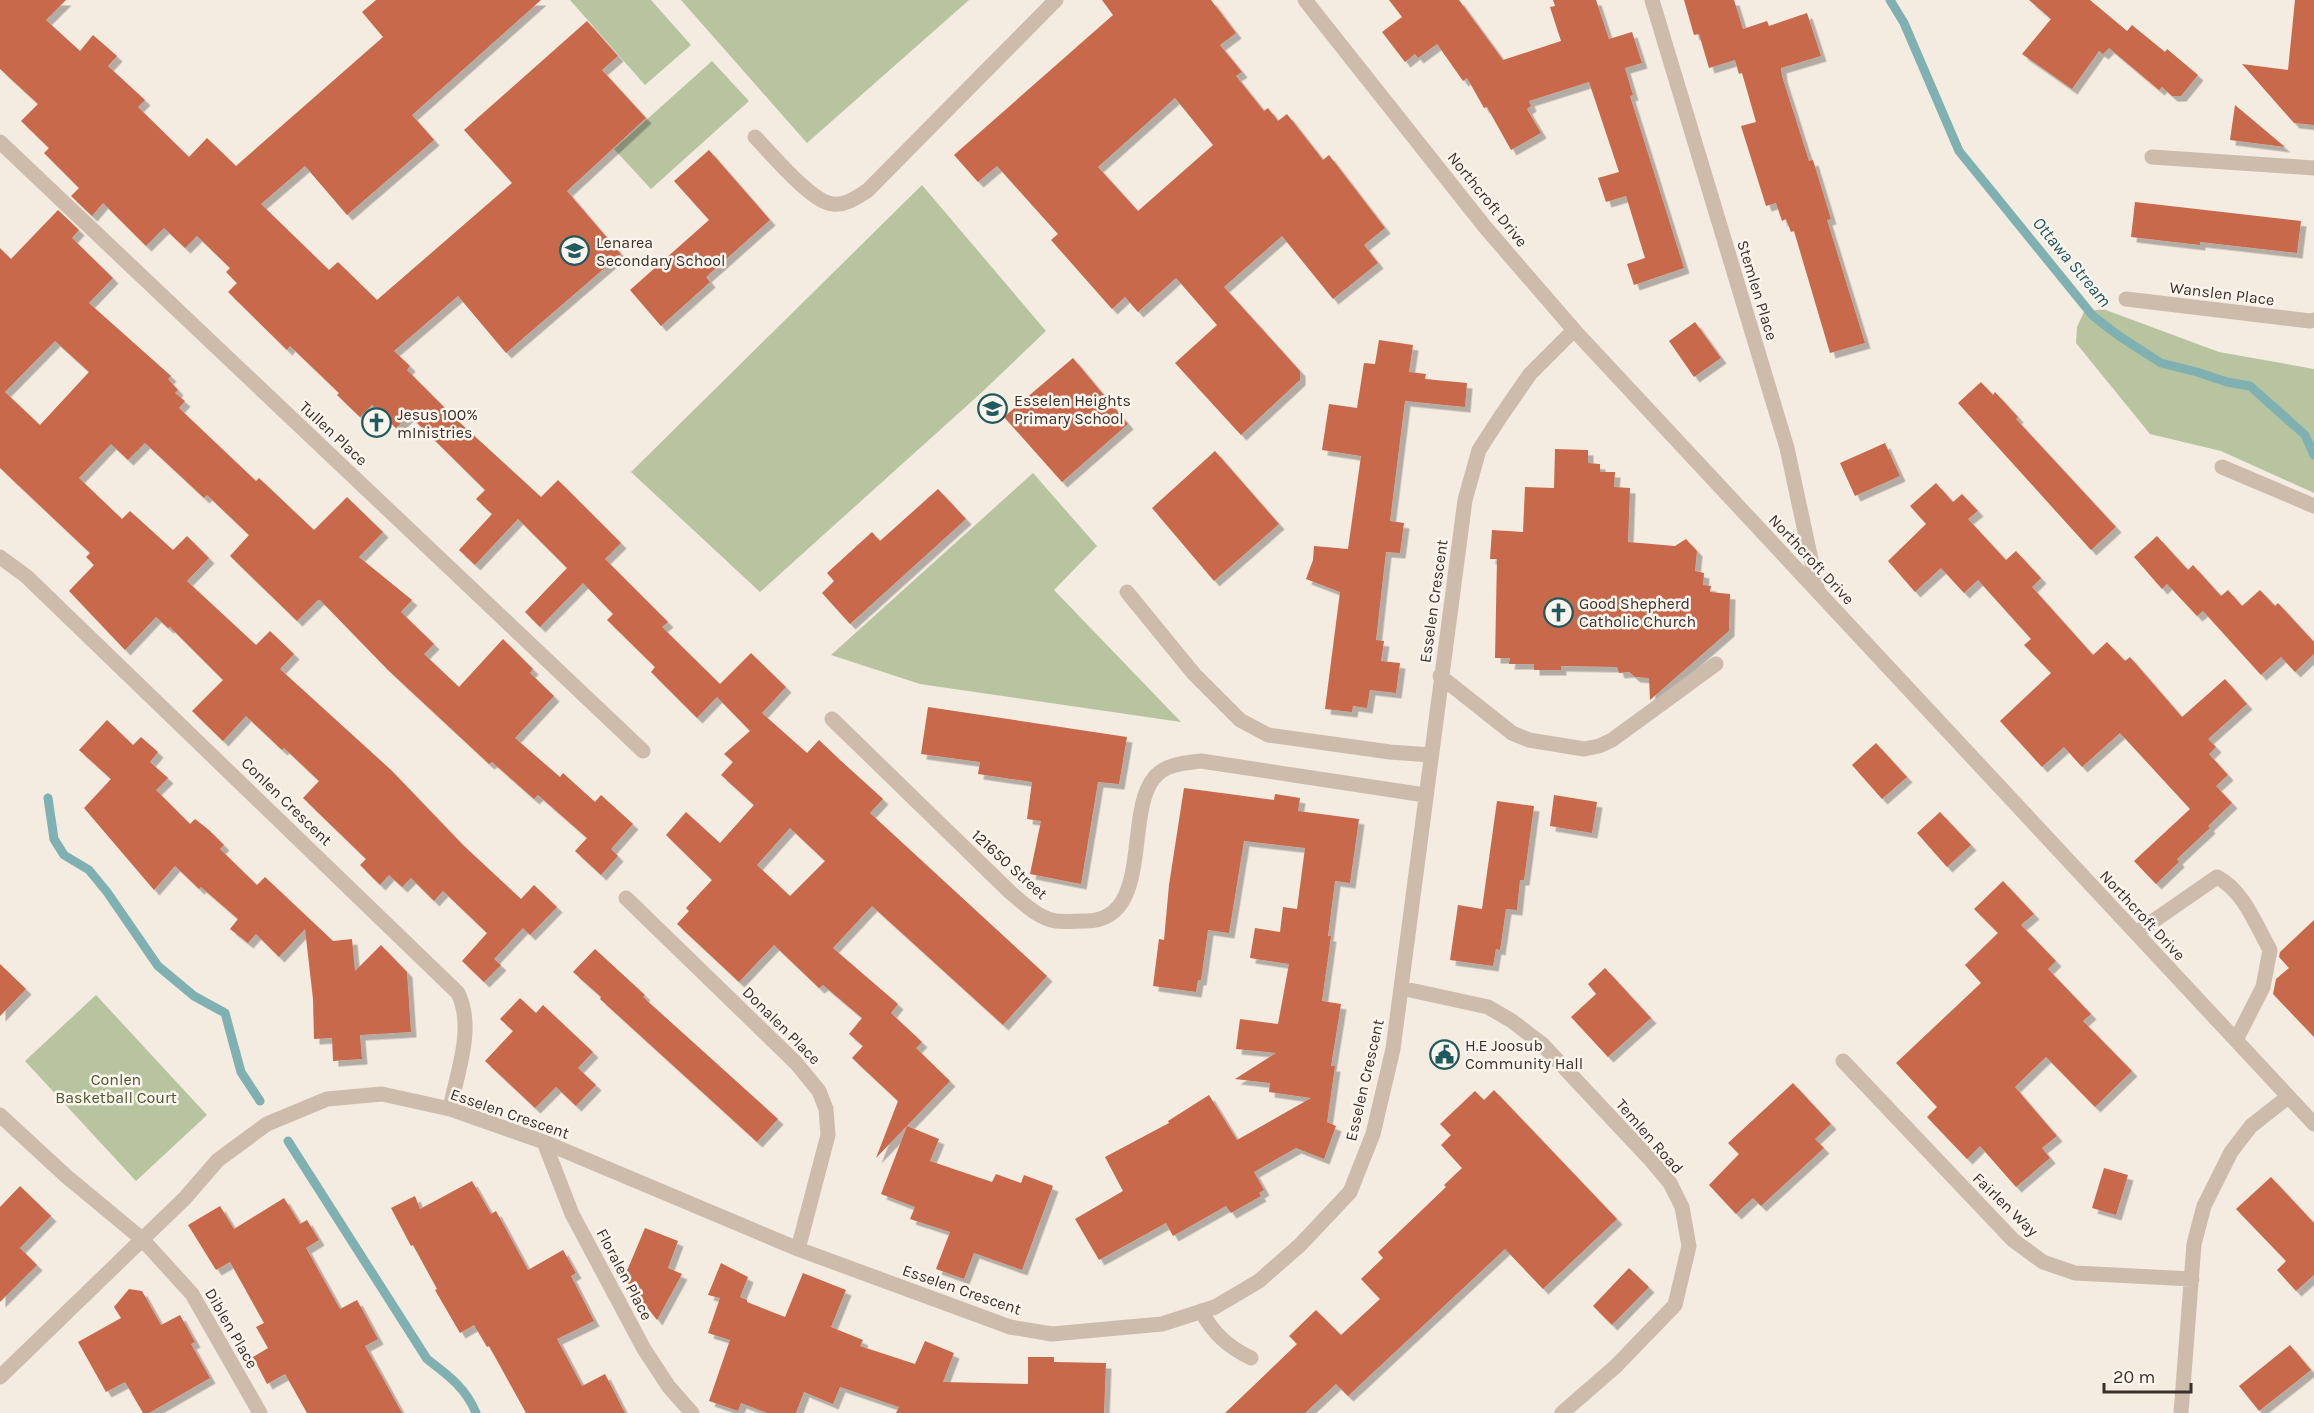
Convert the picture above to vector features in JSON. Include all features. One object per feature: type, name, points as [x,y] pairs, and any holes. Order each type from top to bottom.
[{"type":"street","points":[[755,137],[810,193],[832,204],[852,201],[867,191],[1056,0]]},
{"type":"street","name":"Northcroft Drive","points":[[1305,0],[1485,227],[1574,330],[2314,1124]]},
{"type":"street","name":"Stemlen Place","points":[[1652,0],[1787,448],[1818,592]]},
{"type":"street","name":"Tullen Place","points":[[0,142],[643,751]]},
{"type":"street","points":[[2152,158],[2314,168]]},
{"type":"street","name":"Wanslen Place","points":[[2126,299],[2314,320]]},
{"type":"street","name":"Esselen Crescent","points":[[0,1377],[185,1198],[218,1160],[267,1124],[327,1100],[382,1094],[450,1109],[544,1142],[798,1249],[1010,1328],[1053,1334],[1162,1324],[1215,1306],[1259,1281],[1300,1245],[1350,1192],[1372,1134],[1393,1049],[1440,676],[1465,500],[1479,450],[1530,374],[1574,330]]},
{"type":"street","points":[[2222,467],[2314,506]]},
{"type":"street","name":"Conlen Crescent","points":[[0,557],[6,559],[34,584],[458,993],[465,1007],[467,1026],[450,1109]]},
{"type":"street","points":[[1126,592],[1194,674],[1240,720],[1258,730],[1268,735],[1390,752],[1431,755]]},
{"type":"street","points":[[1440,676],[1512,733],[1529,740],[1584,749],[1612,740],[1716,664]]},
{"type":"street","name":"121650 Street","points":[[832,718],[1010,892],[1033,911],[1055,921],[1096,922],[1113,912],[1126,897],[1133,870],[1144,793],[1155,775],[1176,764],[1201,761],[1425,795]]},
{"type":"street","points":[[2136,933],[2217,877],[2225,881],[2240,898],[2270,950],[2263,987],[2236,1040]]},
{"type":"street","name":"Donalen Place","points":[[626,898],[796,1063],[819,1091],[826,1109],[828,1135],[798,1249]]},
{"type":"street","name":"Temlen Road","points":[[1401,988],[1488,1007],[1512,1021],[1542,1044],[1649,1158],[1670,1183],[1682,1208],[1689,1246],[1674,1305],[1615,1367],[1562,1413]]},
{"type":"street","name":"Fairlen Way","points":[[1843,1061],[2013,1240],[2043,1262],[2075,1273],[2192,1280]]},
{"type":"street","points":[[2181,1413],[2194,1244],[2204,1206],[2230,1152],[2251,1126],[2288,1097]]},
{"type":"street","points":[[0,1115],[66,1176],[142,1239]]},
{"type":"street","name":"Floralen Place","points":[[544,1142],[572,1214],[644,1349],[669,1387],[692,1413]]},
{"type":"street","name":"Diblen Place","points":[[142,1239],[192,1294],[260,1413]]},
{"type":"street","points":[[1201,1311],[1211,1330],[1237,1352],[1251,1358]]},
{"type":"green space","points":[[570,0],[651,0],[691,45],[645,85]]},
{"type":"green space","points":[[681,0],[969,0],[807,143]]},
{"type":"green space","points":[[712,61],[749,101],[651,189],[614,149]]},
{"type":"green space","points":[[922,185],[1046,331],[981,393],[760,592],[631,472]]},
{"type":"green space","points":[[2103,309],[2219,352],[2314,369],[2314,493],[2221,451],[2150,434],[2076,343],[2077,327],[2084,312]]},
{"type":"green space","points":[[1033,473],[1097,546],[1054,590],[1181,722],[920,684],[831,655]]},
{"type":"green space","name":"Conlen Basketball Court","points":[[96,995],[207,1115],[136,1181],[25,1061]]},
{"type":"building","points":[[0,0],[66,0],[46,20],[80,51],[93,35],[117,56],[108,66],[145,100],[138,107],[189,157],[207,138],[236,166],[383,37],[362,12],[376,0],[541,0],[412,115],[434,140],[347,215],[305,166],[261,204],[329,270],[338,262],[377,300],[512,183],[464,130],[587,21],[618,56],[602,70],[646,118],[567,191],[621,254],[506,353],[458,296],[394,351],[410,366],[407,370],[457,420],[541,497],[558,480],[621,543],[605,559],[668,622],[662,627],[720,684],[751,653],[786,687],[762,713],[807,753],[819,740],[883,799],[870,813],[1047,976],[1003,1025],[872,906],[833,948],[898,1004],[891,1013],[922,1042],[916,1048],[950,1081],[876,1158],[898,1101],[852,1058],[863,1046],[849,1034],[862,1018],[823,985],[819,988],[774,945],[739,982],[677,924],[689,911],[686,908],[712,880],[666,835],[686,812],[720,843],[754,805],[721,775],[733,762],[724,754],[750,731],[717,697],[697,718],[651,672],[655,667],[607,620],[613,614],[583,583],[540,627],[525,612],[567,568],[518,519],[475,565],[459,550],[492,514],[476,499],[485,490],[409,415],[396,428],[372,405],[360,417],[337,395],[339,393],[290,346],[287,350],[228,292],[237,283],[226,272],[230,268],[197,236],[185,248],[164,228],[146,246],[103,203],[92,216],[71,196],[79,188],[44,153],[49,148],[21,121],[38,104],[0,69]],"holes":[[[790,828],[825,861],[790,896],[757,865]]]},
{"type":"building","points":[[1102,0],[1211,0],[1236,33],[1220,45],[1242,72],[1236,76],[1264,111],[1268,108],[1278,121],[1287,114],[1323,160],[1329,155],[1385,228],[1364,245],[1378,263],[1333,299],[1282,236],[1224,287],[1300,371],[1300,380],[1241,435],[1175,363],[1217,325],[1176,278],[1138,312],[1125,297],[1112,309],[1051,240],[1058,234],[997,166],[978,182],[954,155],[1113,15]],"holes":[[[1175,98],[1213,145],[1138,211],[1098,167]]]},
{"type":"building","points":[[1389,0],[1459,0],[1503,60],[1561,41],[1550,7],[1555,6],[1553,0],[1596,0],[1609,39],[1632,32],[1642,63],[1625,68],[1633,95],[1630,96],[1684,268],[1634,285],[1627,264],[1645,258],[1626,196],[1606,202],[1598,178],[1619,172],[1589,82],[1529,101],[1531,106],[1527,109],[1541,133],[1511,150],[1487,107],[1484,108],[1467,78],[1463,81],[1437,44],[1418,58],[1415,54],[1405,62],[1382,32],[1402,17]]},
{"type":"building","points":[[1684,0],[1734,0],[1743,29],[1767,21],[1769,26],[1807,13],[1821,56],[1781,68],[1782,76],[1809,161],[1813,160],[1831,219],[1827,220],[1865,343],[1830,353],[1794,231],[1791,232],[1786,219],[1782,221],[1776,203],[1766,206],[1741,126],[1756,122],[1742,73],[1739,74],[1735,60],[1709,68],[1699,34],[1694,35]]},
{"type":"building","points":[[2029,0],[2090,0],[2127,31],[2132,25],[2165,52],[2167,49],[2198,75],[2181,96],[2172,96],[2162,87],[2159,90],[2109,48],[2103,54],[2099,51],[2072,89],[2022,54],[2051,19]]},
{"type":"building","points":[[2295,0],[2314,0],[2314,125],[2294,123],[2242,64],[2288,70]]},
{"type":"building","points":[[2235,105],[2285,147],[2230,140]]},
{"type":"building","points":[[709,150],[770,220],[706,277],[710,282],[661,326],[630,290],[709,220],[674,181]]},
{"type":"building","points":[[2135,202],[2301,221],[2297,253],[2131,237]]},
{"type":"building","points":[[58,210],[79,230],[72,238],[113,278],[89,303],[171,376],[168,379],[178,390],[175,393],[185,401],[179,408],[256,481],[259,478],[314,530],[347,497],[383,532],[359,557],[412,600],[401,612],[434,644],[424,654],[459,687],[503,639],[533,669],[530,673],[554,696],[515,738],[560,777],[563,773],[595,802],[601,795],[633,824],[611,849],[618,856],[601,875],[575,851],[587,838],[538,795],[534,799],[492,762],[489,764],[388,670],[320,600],[297,621],[230,556],[249,535],[207,495],[204,498],[145,443],[128,460],[111,444],[79,478],[122,519],[130,511],[173,550],[187,536],[209,558],[187,581],[256,645],[270,631],[294,654],[280,669],[391,770],[463,845],[521,899],[534,885],[557,907],[530,935],[523,928],[494,959],[501,965],[484,982],[462,961],[487,933],[443,891],[434,901],[411,878],[402,887],[389,875],[380,885],[360,865],[366,859],[303,798],[319,781],[284,748],[282,750],[246,716],[223,741],[192,711],[223,680],[170,627],[168,628],[156,617],[125,650],[69,591],[94,565],[86,557],[90,553],[0,468],[0,248],[11,259]],"holes":[[[55,341],[89,372],[40,425],[5,392]]]},
{"type":"building","points":[[1695,322],[1721,358],[1694,377],[1669,341]]},
{"type":"building","points":[[1379,340],[1413,345],[1409,372],[1426,374],[1425,379],[1467,383],[1465,407],[1405,401],[1390,521],[1404,523],[1400,553],[1386,552],[1376,640],[1384,641],[1381,661],[1400,663],[1396,693],[1370,690],[1367,708],[1353,706],[1352,712],[1325,709],[1340,592],[1306,579],[1313,560],[1314,546],[1348,549],[1361,456],[1322,450],[1329,404],[1357,408],[1364,363],[1375,364]]},
{"type":"building","points":[[1073,358],[1128,424],[1062,482],[1004,417]]},
{"type":"building","points":[[1981,382],[1993,395],[1995,392],[2018,417],[2016,419],[2116,527],[2091,550],[1958,403]]},
{"type":"building","points":[[1885,443],[1900,476],[1855,496],[1840,463]]},
{"type":"building","points":[[1555,449],[1588,450],[1588,463],[1600,464],[1600,472],[1615,472],[1614,487],[1630,488],[1628,542],[1675,546],[1686,539],[1697,551],[1695,571],[1704,573],[1703,585],[1711,586],[1710,592],[1730,594],[1729,631],[1650,700],[1649,678],[1635,677],[1629,672],[1619,673],[1617,667],[1561,666],[1561,670],[1534,670],[1534,664],[1509,664],[1510,658],[1495,658],[1497,559],[1490,559],[1492,530],[1523,532],[1525,487],[1554,488]]},
{"type":"building","points":[[1215,451],[1279,524],[1214,581],[1152,508]]},
{"type":"building","points":[[1936,483],[1953,502],[1962,494],[1978,511],[1968,519],[2006,560],[2016,551],[2041,578],[2032,587],[2093,655],[2107,642],[2125,661],[2130,657],[2182,717],[2225,679],[2247,704],[2208,739],[2216,747],[2209,754],[2228,775],[2216,786],[2232,803],[2156,884],[2134,861],[2190,809],[2120,733],[2082,767],[2064,747],[2042,767],[2000,721],[2051,673],[2024,645],[2031,639],[1978,580],[1964,593],[1941,568],[1915,592],[1888,561],[1926,524],[1910,506]]},
{"type":"building","points":[[938,489],[966,519],[850,624],[822,593],[834,581],[827,573],[872,532],[880,541]]},
{"type":"building","points":[[2157,536],[2188,570],[2193,565],[2221,596],[2228,590],[2242,606],[2260,590],[2275,606],[2278,603],[2314,642],[2314,654],[2295,672],[2281,657],[2261,675],[2203,611],[2197,616],[2167,584],[2162,589],[2134,557]]},
{"type":"building","points":[[928,707],[1127,737],[1119,784],[1098,782],[1081,884],[1030,874],[1041,821],[1027,819],[1032,782],[978,774],[980,762],[921,754]]},
{"type":"building","points":[[107,720],[133,745],[141,737],[158,752],[150,762],[168,778],[156,790],[190,824],[195,819],[209,830],[224,845],[220,849],[257,885],[265,877],[333,941],[352,939],[355,971],[381,945],[407,972],[411,1032],[360,1035],[362,1059],[333,1061],[332,1038],[314,1039],[313,999],[305,929],[279,957],[256,934],[248,943],[230,929],[238,919],[201,887],[199,889],[175,866],[154,890],[84,808],[111,779],[79,750]]},
{"type":"building","points":[[1876,743],[1907,777],[1882,799],[1852,765]]},
{"type":"building","points":[[1184,788],[1274,800],[1275,794],[1300,798],[1298,811],[1359,819],[1350,883],[1335,881],[1328,936],[1331,936],[1322,1001],[1341,1004],[1331,1066],[1335,1066],[1327,1122],[1336,1126],[1324,1159],[1296,1148],[1254,1172],[1264,1190],[1259,1193],[1261,1196],[1231,1213],[1226,1206],[1173,1236],[1166,1223],[1099,1260],[1075,1219],[1123,1191],[1105,1157],[1169,1123],[1168,1121],[1209,1095],[1237,1140],[1311,1098],[1269,1092],[1270,1083],[1235,1079],[1276,1053],[1236,1049],[1240,1019],[1278,1024],[1289,964],[1250,958],[1255,928],[1280,932],[1283,907],[1297,909],[1305,848],[1244,841],[1229,933],[1208,930],[1201,980],[1198,980],[1196,992],[1153,986],[1159,939],[1164,940],[1169,885]]},
{"type":"building","points":[[1554,795],[1597,802],[1592,833],[1550,826]]},
{"type":"building","points":[[1497,801],[1534,806],[1524,880],[1520,880],[1517,910],[1506,909],[1500,950],[1496,949],[1493,966],[1450,960],[1458,905],[1482,909]]},
{"type":"building","points":[[1940,812],[1971,845],[1947,867],[1917,833]]},
{"type":"building","points":[[2003,881],[2034,914],[2021,925],[2056,961],[2048,969],[2091,1014],[2083,1021],[2132,1071],[2095,1107],[2046,1057],[2015,1087],[2057,1136],[2042,1148],[2050,1158],[2016,1187],[1980,1146],[1967,1159],[1927,1117],[1937,1107],[1896,1063],[1981,983],[1965,965],[1998,933],[1974,909]]},
{"type":"building","points":[[2314,920],[2314,1037],[2273,994],[2276,979],[2289,968],[2279,957],[2280,952]]},
{"type":"building","points":[[595,949],[645,995],[643,997],[778,1119],[757,1142],[573,972]]},
{"type":"building","points":[[0,964],[26,989],[0,1016]]},
{"type":"building","points":[[1605,968],[1651,1018],[1608,1057],[1571,1017],[1596,994],[1588,984]]},
{"type":"building","points":[[520,998],[536,1013],[543,1005],[593,1052],[578,1068],[596,1085],[576,1106],[556,1087],[535,1108],[485,1061],[513,1031],[500,1019]]},
{"type":"building","points":[[1793,1083],[1831,1124],[1815,1139],[1824,1148],[1761,1206],[1753,1198],[1736,1214],[1709,1185],[1739,1154],[1728,1143]]},
{"type":"building","points":[[1494,1090],[1617,1219],[1543,1289],[1505,1249],[1348,1396],[1336,1384],[1305,1413],[1225,1413],[1297,1344],[1289,1336],[1316,1310],[1341,1335],[1380,1299],[1361,1279],[1383,1258],[1378,1252],[1446,1187],[1444,1185],[1462,1168],[1441,1145],[1451,1135],[1440,1124],[1475,1091],[1484,1100]]},
{"type":"building","points":[[907,1126],[939,1139],[930,1161],[992,1182],[996,1174],[1021,1183],[1024,1175],[1053,1186],[1022,1270],[974,1253],[964,1279],[936,1269],[950,1232],[910,1219],[915,1207],[881,1194]]},
{"type":"building","points":[[2104,1168],[2128,1175],[2116,1215],[2092,1208]]},
{"type":"building","points":[[2271,1177],[2314,1223],[2314,1275],[2296,1291],[2277,1270],[2286,1261],[2236,1209]]},
{"type":"building","points":[[472,1181],[491,1214],[496,1211],[528,1270],[563,1250],[576,1273],[571,1276],[594,1321],[557,1339],[582,1386],[605,1374],[625,1413],[526,1413],[489,1346],[487,1347],[474,1325],[460,1333],[391,1208],[415,1196],[420,1209]]},
{"type":"building","points":[[20,1186],[51,1216],[20,1248],[37,1265],[0,1302],[0,1207]]},
{"type":"building","points":[[284,1198],[300,1224],[307,1220],[319,1240],[306,1248],[340,1309],[357,1300],[378,1339],[365,1346],[402,1413],[307,1413],[285,1374],[267,1384],[253,1357],[268,1348],[256,1327],[264,1323],[230,1262],[216,1270],[188,1225],[220,1206],[234,1229]]},
{"type":"building","points":[[645,1228],[678,1241],[668,1268],[682,1274],[657,1320],[624,1278]]},
{"type":"building","points":[[721,1263],[748,1277],[740,1297],[785,1317],[803,1273],[846,1290],[831,1327],[863,1340],[860,1346],[915,1364],[925,1341],[954,1353],[943,1382],[1028,1384],[1028,1357],[1054,1357],[1054,1362],[1106,1363],[1104,1413],[896,1413],[899,1407],[840,1387],[833,1404],[804,1392],[796,1413],[767,1413],[741,1403],[738,1411],[709,1401],[730,1340],[708,1333],[720,1298],[708,1295]]},
{"type":"building","points":[[1629,1268],[1649,1287],[1612,1325],[1593,1306]]},
{"type":"building","points":[[129,1289],[142,1291],[161,1325],[180,1315],[195,1342],[191,1344],[210,1378],[149,1413],[143,1413],[125,1382],[106,1392],[78,1342],[121,1318],[114,1307]]},
{"type":"building","points":[[2290,1345],[2311,1370],[2259,1411],[2239,1386]]},
{"type":"waterway","name":"Ottawa Stream","points":[[1890,0],[1904,23],[1959,151],[2093,316],[2161,363],[2227,382],[2250,386],[2305,435],[2314,455]]},
{"type":"waterway","points":[[48,798],[54,839],[64,855],[89,870],[158,966],[194,996],[225,1013],[241,1072],[260,1101]]},
{"type":"waterway","points":[[288,1141],[427,1359],[462,1389],[476,1413]]},
{"type":"place","name":"Lenarea Secondary School","points":[[575,251]]},
{"type":"place","name":"Esselen Heights Primary School","points":[[993,409]]},
{"type":"place","name":"Jesus 100% mInistries","points":[[376,423]]},
{"type":"place","name":"Good Shepherd Catholic Church","points":[[1558,612]]},
{"type":"place","name":"H.E Joosub Community Hall","points":[[1444,1054]]}]
